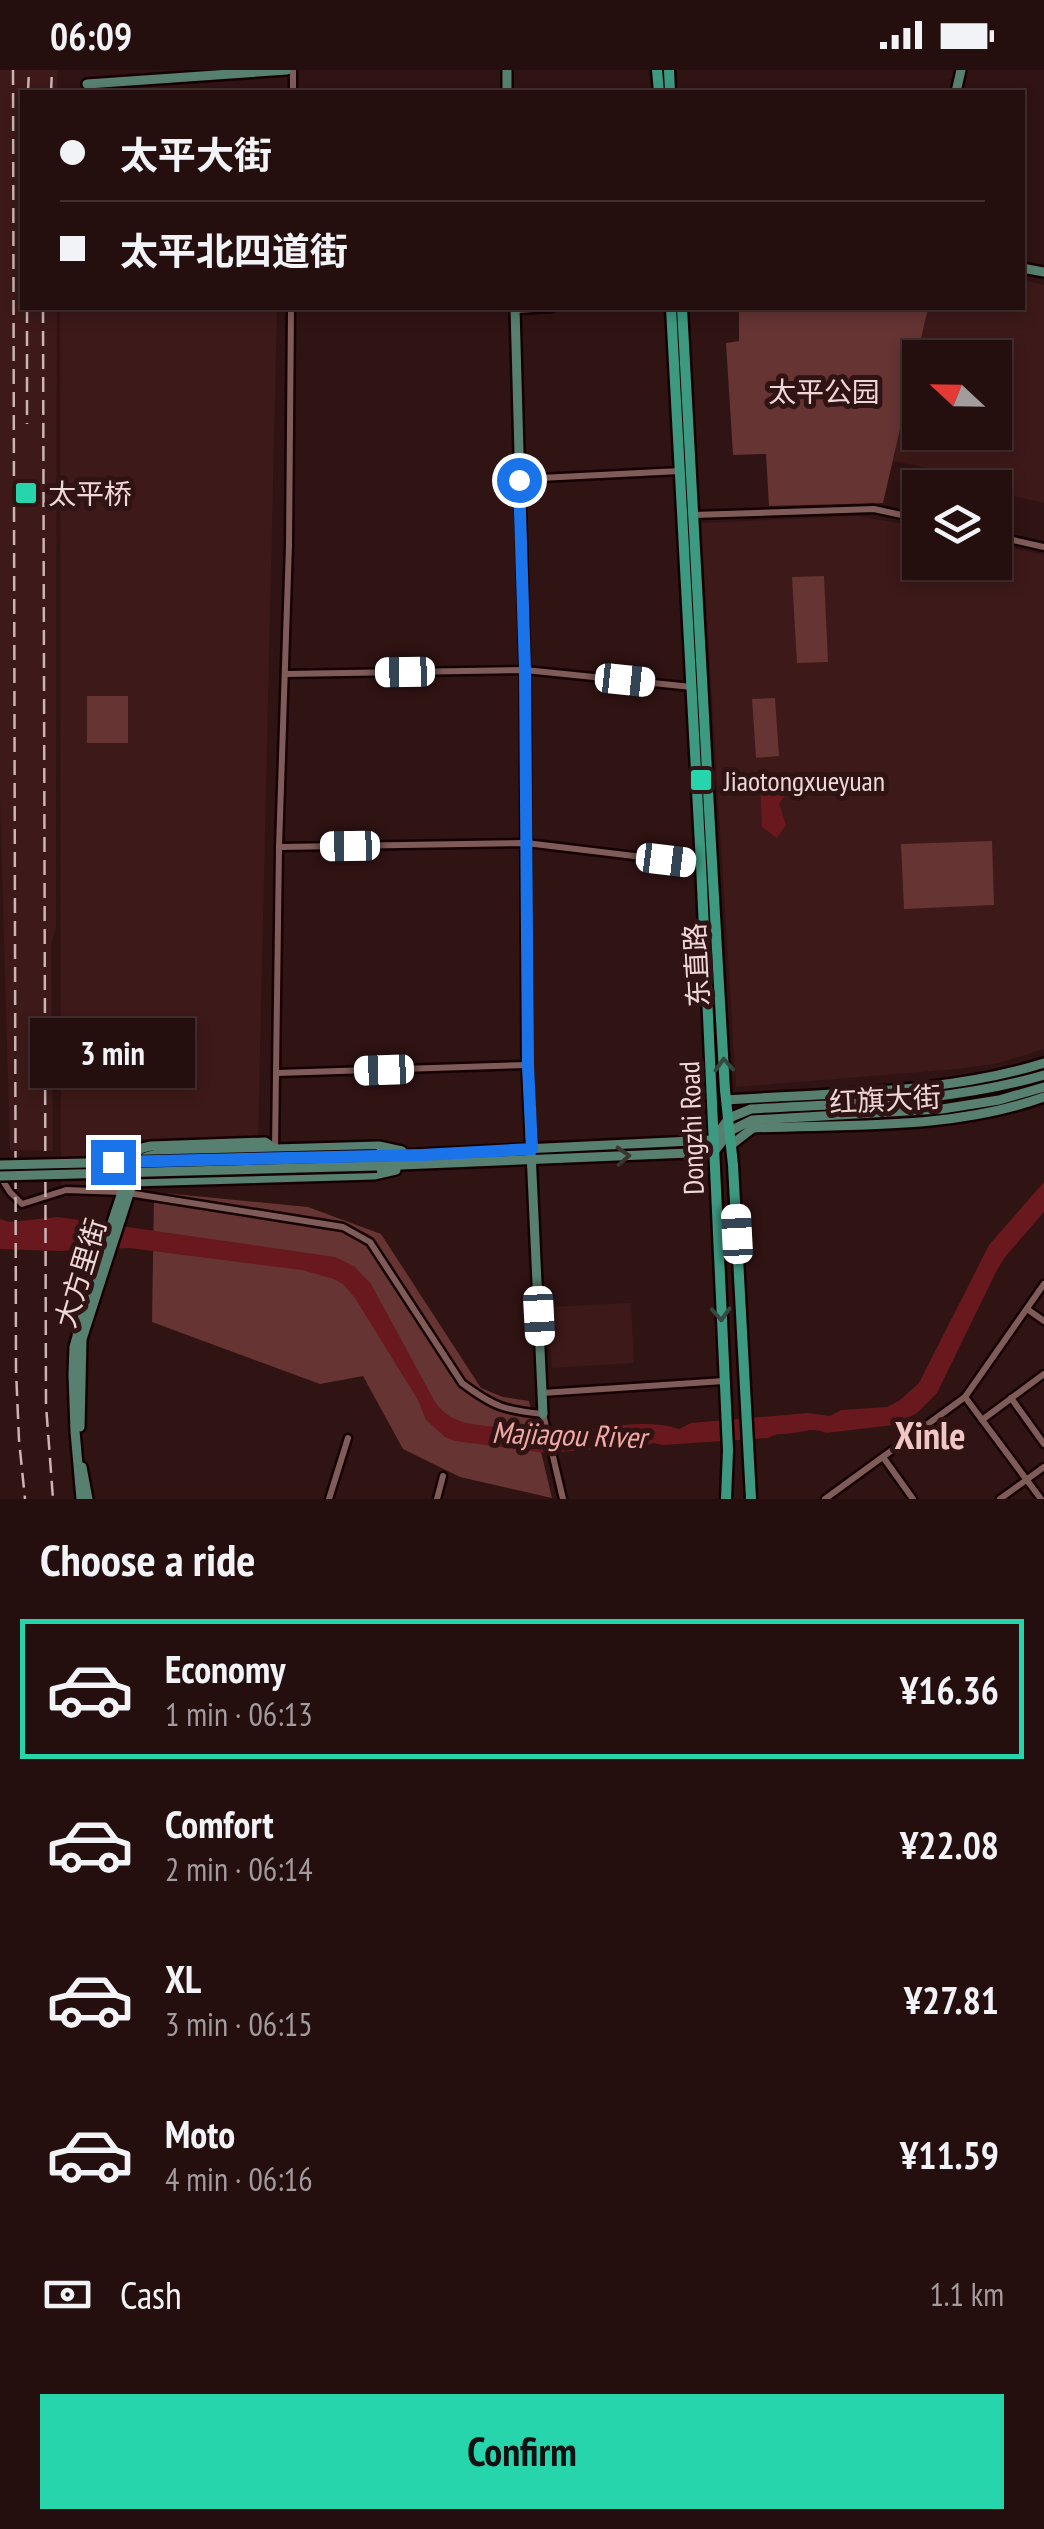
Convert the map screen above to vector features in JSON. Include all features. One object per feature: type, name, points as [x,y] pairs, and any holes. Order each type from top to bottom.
[{"type":"highway","name":"Dongzhi Road","points":[[671,310],[701,864],[728,1450],[726,1499]]},
{"type":"highway","name":"东直路","points":[[682,310],[751,1499]]},
{"type":"main road","points":[[87,84],[290,70]]},
{"type":"main road","points":[[515,310],[525,670],[528,1065],[543,1414]]},
{"type":"main road","name":"红旗大街","points":[[726,1100],[941,1085],[1044,1063]]},
{"type":"main road","points":[[714,1146],[728,1118],[938,1097],[1044,1075]]},
{"type":"main road","points":[[422,1155],[378,1146],[276,1148],[265,1142],[146,1147],[133,1156],[126,1187],[374,1174],[418,1166],[714,1146],[751,1114],[942,1109],[999,1100],[1044,1087]]},
{"type":"main road","name":"红旗大街","points":[[732,1145],[753,1128],[944,1120],[1002,1110],[1044,1097]]},
{"type":"main road","points":[[0,1176],[377,1161],[532,1149],[714,1146]]},
{"type":"main road","points":[[0,1165],[377,1161],[418,1166]]},
{"type":"main road","name":"大方里街","points":[[84,1499],[81,1350],[126,1187]]},
{"type":"street","points":[[276,1148],[290,546],[291,310]]},
{"type":"street","points":[[519,480],[680,471]]},
{"type":"street","points":[[693,515],[874,509],[902,515]]},
{"type":"street","points":[[1012,540],[1044,547]]},
{"type":"street","points":[[285,674],[525,670],[692,687]]},
{"type":"street","points":[[280,847],[526,843],[701,864]]},
{"type":"street","points":[[277,1073],[528,1065]]},
{"type":"street","points":[[0,1176],[22,1204],[66,1190],[126,1187],[343,1227],[370,1242],[462,1383],[508,1410],[543,1414],[563,1499]]},
{"type":"street","points":[[824,1499],[964,1397],[1044,1284]]},
{"type":"street","points":[[1027,1308],[1044,1321]]},
{"type":"street","points":[[982,1420],[1044,1374]]},
{"type":"street","points":[[542,1393],[724,1381]]},
{"type":"street","points":[[964,1397],[1041,1499]]},
{"type":"street","points":[[1011,1398],[1044,1444]]},
{"type":"street","points":[[328,1499],[348,1438]]},
{"type":"street","points":[[883,1457],[913,1499]]},
{"type":"street","points":[[1000,1499],[1044,1467]]},
{"type":"street","points":[[436,1499],[444,1476]]},
{"type":"shaded area","points":[[0,70],[58,70],[57,90],[20,90],[20,310],[57,310],[53,1151],[10,1150],[0,802]]},
{"type":"shaded area","points":[[1025,280],[1044,285],[1044,503],[1012,496],[1012,470],[939,470],[893,461],[902,422],[902,450],[1012,450],[1012,340],[921,340],[928,310],[1025,310]]},
{"type":"shaded area","points":[[60,310],[277,310],[258,1141],[85,1138],[85,1186],[61,1189]]},
{"type":"shaded area","points":[[858,516],[902,524],[902,580],[1012,580],[1012,548],[1044,555],[1044,1049],[999,1063],[958,1069],[736,1087],[701,523]]},
{"type":"shaded area","points":[[631,1303],[634,1363],[552,1368],[548,1307]]},
{"type":"green space","name":"太平公园","points":[[739,310],[928,310],[921,340],[902,340],[902,421],[883,503],[769,506],[766,454],[733,455],[726,343],[739,341]]},
{"type":"green space","points":[[824,576],[828,662],[797,663],[792,577]]},
{"type":"green space","points":[[87,696],[128,696],[128,743],[87,743]]},
{"type":"green space","points":[[775,698],[779,756],[756,758],[752,699]]},
{"type":"green space","points":[[992,841],[994,905],[904,909],[901,844]]},
{"type":"green space","points":[[154,1192],[308,1207],[381,1234],[481,1388],[529,1401],[552,1498],[460,1477],[403,1449],[363,1376],[320,1384],[152,1322]]},
{"type":"water","points":[[787,776],[792,785],[779,804],[786,825],[777,838],[762,827],[760,780],[770,777],[775,783]]},
{"type":"water","name":"Majiagou River","points":[[1044,1182],[1044,1212],[1005,1257],[937,1393],[917,1413],[893,1425],[826,1433],[809,1430],[768,1438],[545,1453],[445,1437],[426,1420],[418,1400],[355,1298],[334,1279],[302,1270],[129,1248],[0,1249],[0,1219],[10,1222],[58,1217],[335,1257],[354,1266],[371,1284],[435,1402],[455,1419],[538,1432],[645,1424],[679,1429],[691,1423],[808,1413],[830,1416],[841,1410],[887,1407],[900,1400],[919,1383],[989,1245]]},
{"type":"railway","points":[[13,70],[16,1370],[25,1499]]},
{"type":"railway","points":[[28,90],[29,70]]},
{"type":"railway","points":[[51,90],[52,70]]},
{"type":"railway","points":[[27,310],[27,424]]},
{"type":"railway","points":[[43,310],[46,1405],[53,1499]]},
{"type":"place","name":"太平桥","points":[[26,493]]},
{"type":"place","name":"Jiaotongxueyuan","points":[[701,780]]},
{"type":"district","name":"Xinle","points":[[930,1434]]},
{"type":"route","points":[[113,1162],[532,1149],[519,480]]}]
